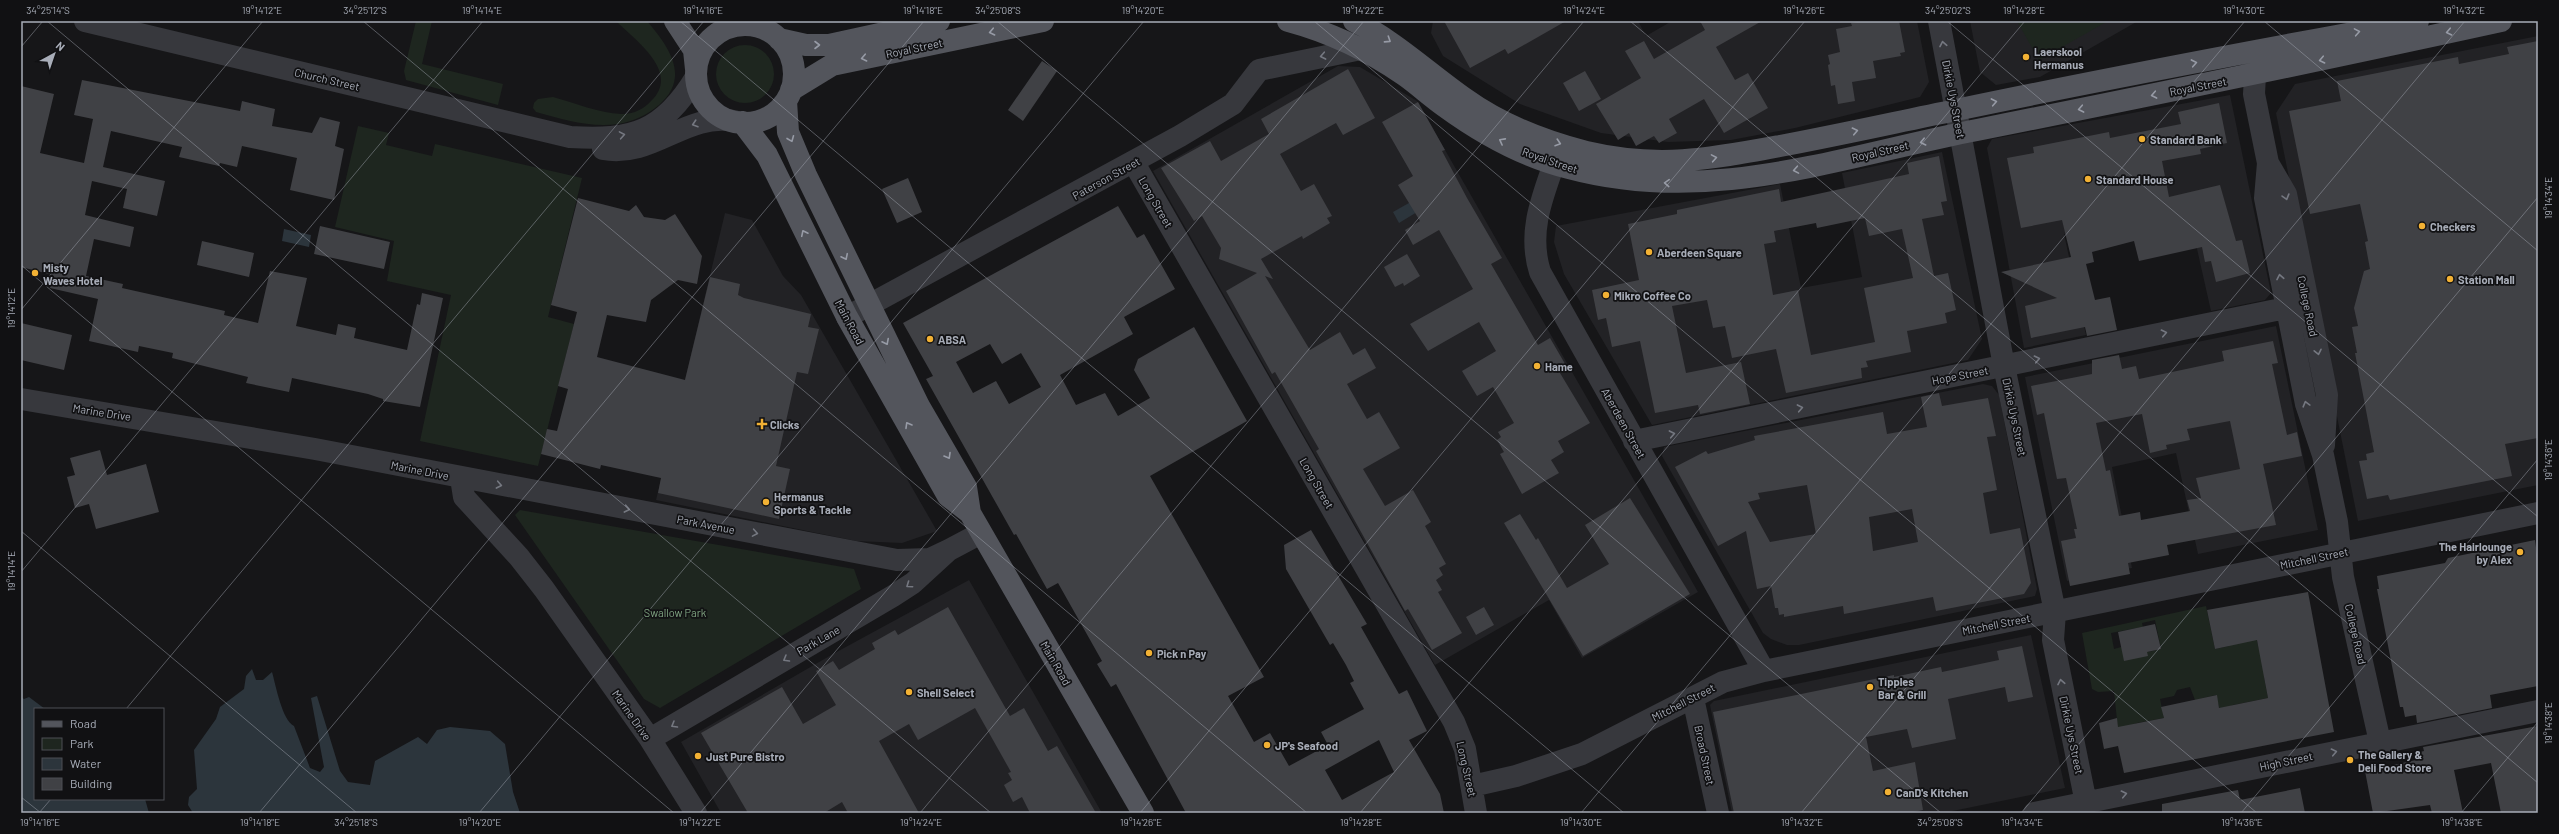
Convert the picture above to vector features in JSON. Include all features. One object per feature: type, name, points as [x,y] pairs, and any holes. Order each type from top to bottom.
[{"type":"main road","name":"Main Road","points":[[675,21],[694,50],[696,73],[704,100],[712,110],[738,122],[767,156],[847,317],[948,496],[970,513]]},
{"type":"main road","name":"Royal Street","points":[[779,39],[806,45],[829,45],[939,21]]},
{"type":"main road","name":"Royal Street","points":[[788,96],[832,65],[1043,21]]},
{"type":"main road","name":"Royal Street","points":[[1288,21],[1361,49],[1405,76],[1444,106],[1483,131],[1528,154],[1554,164],[1587,172],[1648,181],[1716,182],[1796,170],[1961,133],[2255,75],[2501,21]]},
{"type":"main road","name":"Royal Street","points":[[1354,21],[1394,44],[1463,98],[1498,119],[1558,144],[1616,157],[1675,162],[1704,160],[1816,140],[1956,109],[2418,21]]},
{"type":"main road","name":"Main Road","points":[[696,73],[702,50],[714,36],[730,27],[743,23],[765,29],[779,39],[791,58],[794,68],[788,96],[788,132],[793,144],[869,307],[919,406],[966,487],[970,513],[1142,813]]},
{"type":"main road","points":[[738,122],[767,118],[778,111],[788,96]]},
{"type":"street","name":"Church Street","points":[[85,21],[570,137],[595,148],[623,150],[655,143],[700,122],[714,120],[738,122]]},
{"type":"street","name":"Dirkie Uys Street","points":[[1939,21],[2004,366],[2056,612],[2053,640],[2087,808]]},
{"type":"street","name":"Paterson Street","points":[[847,317],[869,307],[1134,163],[1234,104],[1259,70],[1361,49]]},
{"type":"street","name":"College Road","points":[[2250,52],[2255,75],[2254,94],[2268,163],[2265,198],[2306,404],[2323,455],[2337,522],[2343,577],[2380,742]]},
{"type":"street","name":"Church Street","points":[[570,137],[604,138],[646,129],[673,111],[696,73]]},
{"type":"street","name":"Long Street","points":[[1134,163],[1454,722],[1465,749],[1476,813]]},
{"type":"street","name":"College Road","points":[[2268,163],[2286,194],[2327,395],[2323,455]]},
{"type":"street","name":"Aberdeen Street","points":[[1554,164],[1535,229],[1534,247],[1538,266],[1547,286],[1764,671]]},
{"type":"street","name":"Hope Street","points":[[1634,441],[2286,308]]},
{"type":"street","name":"Marine Drive","points":[[21,399],[315,449],[461,478],[464,497],[519,557],[540,584],[650,739],[696,813]]},
{"type":"street","name":"Park Avenue","points":[[461,478],[909,562],[930,559],[950,550]]},
{"type":"street","name":"Mitchell Street","points":[[1472,786],[1516,776],[1582,754],[1723,682],[1764,671],[2056,612],[2340,552],[2538,513]]},
{"type":"street","name":"Park Lane","points":[[650,739],[893,596],[913,583],[950,550],[981,533]]},
{"type":"street","name":"Broad Street","points":[[1693,698],[1718,813]]},
{"type":"street","name":"High Street","points":[[2034,813],[2087,808],[2380,742],[2538,711]]},
{"type":"shaded area","points":[[1433,21],[1638,21],[1646,36],[1672,21],[1917,21],[1929,82],[1920,97],[1795,128],[1731,140],[1668,142],[1601,133],[1520,104],[1443,56],[1431,33]]},
{"type":"shaded area","name":"Laerskool Hermanus","points":[[1970,21],[2138,21],[2040,77],[1996,85],[1980,72]]},
{"type":"shaded area","name":"Station Mall","points":[[2538,36],[2538,485],[2358,521],[2276,113],[2295,84]]},
{"type":"shaded area","points":[[1338,66],[1360,67],[1417,101],[1698,592],[1582,658],[1549,600],[1435,665],[1153,171]]},
{"type":"shaded area","points":[[2230,95],[2271,293],[2265,300],[2211,311],[2188,209],[2064,234],[2086,335],[2024,348],[1987,148],[1992,139]]},
{"type":"shaded area","points":[[1942,152],[1982,339],[1968,360],[1652,425],[1564,274],[1554,242],[1556,226],[1780,184],[1801,288],[1862,277],[1842,173]]},
{"type":"shaded area","points":[[725,213],[752,220],[783,276],[801,295],[937,531],[902,543],[856,541],[656,500]]},
{"type":"shaded area","points":[[2276,326],[2318,530],[2198,554],[2176,453],[2112,467],[2132,568],[2067,581],[2025,377]]},
{"type":"shaded area","points":[[1983,384],[1992,386],[1999,395],[2037,589],[2035,596],[1799,645],[1787,645],[1771,639],[1763,633],[1662,456],[1664,447]]},
{"type":"shaded area","points":[[969,580],[1102,813],[721,813],[681,742],[833,654]]},
{"type":"shaded area","points":[[2031,635],[2065,788],[1943,813],[1732,813],[1710,705],[1714,701]]},
{"type":"green space","points":[[416,21],[432,21],[422,64],[503,84],[498,105],[406,80],[404,71]]},
{"type":"green space","points":[[616,21],[647,21],[663,41],[673,62],[675,73],[674,84],[669,94],[659,105],[644,115],[629,122],[618,124],[587,124],[536,112],[533,108],[534,103],[538,99],[553,97],[596,110],[621,114],[629,114],[638,111],[651,101],[659,90],[661,79],[658,68],[644,47]]},
{"type":"green space","points":[[2017,21],[2108,21],[2039,60]]},
{"type":"green space","points":[[745,45],[756,47],[769,58],[772,63],[774,74],[772,85],[761,98],[756,101],[745,103],[734,101],[721,90],[718,85],[716,74],[718,63],[729,50],[734,47]]},
{"type":"green space","points":[[358,126],[389,133],[386,145],[432,156],[435,144],[582,178],[548,317],[574,324],[538,466],[420,441],[451,295],[387,281],[394,241],[335,227]]},
{"type":"green space","name":"Swallow Park","points":[[520,510],[854,569],[861,589],[660,708],[644,699],[515,515]]},
{"type":"green space","points":[[2206,606],[2215,649],[2229,646],[2227,638],[2256,637],[2259,649],[2284,673],[2264,677],[2268,698],[2233,705],[2220,711],[2216,695],[2195,700],[2190,687],[2177,690],[2174,696],[2160,699],[2164,718],[2137,723],[2118,730],[2114,691],[2098,692],[2092,689],[2082,633]],"holes":[[[2155,620],[2161,649],[2148,652],[2142,623]],[[2142,627],[2147,656],[2121,647],[2114,649],[2111,633]]]},
{"type":"water","points":[[1416,199],[1422,209],[1399,223],[1393,212]]},
{"type":"water","points":[[284,229],[311,235],[309,247],[282,241]]},
{"type":"water","points":[[252,669],[256,680],[263,680],[272,672],[283,710],[290,723],[294,726],[310,768],[320,772],[324,767],[311,698],[317,696],[340,771],[348,782],[370,785],[375,761],[418,737],[427,744],[437,730],[450,727],[490,731],[505,744],[513,792],[520,813],[193,813],[188,805],[189,797],[197,789],[194,750],[216,719],[220,707],[244,689],[246,676]]},
{"type":"water","points":[[21,697],[24,699],[29,697],[44,708],[34,708],[34,800],[145,800],[149,813],[21,813]]},
{"type":"building","points":[[1444,21],[1566,21],[1508,54],[1505,49],[1470,68]]},
{"type":"building","points":[[1700,21],[1762,21],[1716,47],[1735,80],[1748,73],[1768,108],[1724,133],[1704,99],[1669,119],[1677,133],[1659,143],[1654,136],[1636,146],[1629,133],[1618,140],[1596,104],[1641,78],[1625,51],[1644,41],[1654,59],[1705,30]]},
{"type":"building","points":[[1863,21],[1899,21],[1905,52],[1900,53],[1901,56],[1873,61],[1876,78],[1852,82],[1855,101],[1838,104],[1835,85],[1831,86],[1828,55],[1840,52],[1836,29],[1852,26],[1851,23]]},
{"type":"building","name":"Station Mall","points":[[2538,41],[2538,438],[2505,444],[2512,476],[2390,500],[2388,495],[2367,499],[2359,461],[2367,460],[2366,454],[2374,452],[2355,353],[2357,353],[2352,327],[2358,326],[2354,308],[2364,271],[2370,269],[2365,242],[2368,241],[2360,204],[2310,214],[2289,111],[2341,101],[2337,81],[2458,57],[2459,64],[2509,54],[2507,47]]},
{"type":"building","points":[[1042,61],[1057,71],[1023,121],[1008,110]]},
{"type":"building","points":[[1348,69],[1375,118],[1343,135],[1336,123],[1280,154],[1301,191],[1314,184],[1332,216],[1327,218],[1330,223],[1303,239],[1302,236],[1261,259],[1273,279],[1265,276],[1310,350],[1340,332],[1353,355],[1365,348],[1376,368],[1347,384],[1367,419],[1379,412],[1400,448],[1363,469],[1385,506],[1413,490],[1431,522],[1425,526],[1446,564],[1439,568],[1443,575],[1436,580],[1442,590],[1438,592],[1462,633],[1432,650],[1408,609],[1405,611],[1316,451],[1319,449],[1275,372],[1272,374],[1226,291],[1257,273],[1219,259],[1221,248],[1202,216],[1194,221],[1161,168],[1210,141],[1221,161],[1269,134],[1261,119]]},
{"type":"building","points":[[1585,71],[1601,99],[1579,111],[1563,83]]},
{"type":"building","points":[[82,80],[240,111],[242,101],[275,109],[272,126],[312,133],[320,117],[340,122],[335,146],[344,149],[334,200],[290,190],[297,158],[242,146],[237,167],[220,163],[219,166],[179,157],[182,147],[111,131],[103,167],[165,181],[157,216],[123,208],[127,189],[92,181],[85,215],[134,227],[130,247],[94,239],[86,276],[123,284],[122,288],[225,311],[224,315],[258,323],[270,271],[307,278],[296,326],[336,335],[338,324],[356,328],[354,338],[407,350],[417,304],[420,305],[422,293],[443,298],[420,407],[383,401],[383,399],[368,394],[292,378],[289,392],[246,383],[248,377],[172,358],[173,353],[139,346],[138,352],[89,341],[98,299],[50,288],[53,275],[21,267],[21,86],[54,94],[40,153],[84,163],[93,119],[74,115]]},
{"type":"building","points":[[1418,102],[1445,150],[1442,151],[1467,198],[1502,258],[1491,264],[1538,345],[1550,338],[1568,369],[1560,373],[1590,423],[1558,441],[1564,452],[1551,460],[1559,473],[1522,494],[1500,454],[1504,452],[1497,440],[1501,437],[1498,432],[1514,423],[1493,387],[1477,396],[1462,371],[1496,351],[1479,322],[1428,351],[1410,324],[1473,289],[1439,230],[1413,245],[1405,230],[1420,221],[1398,185],[1413,176],[1382,122]]},
{"type":"building","points":[[2219,103],[2227,143],[2200,149],[2201,154],[2162,161],[2169,197],[2220,185],[2236,241],[2242,240],[2250,273],[2216,282],[2211,261],[2205,262],[2202,247],[2139,261],[2134,241],[2092,252],[2094,262],[2086,264],[2095,300],[2110,297],[2117,330],[2087,336],[2085,327],[2031,338],[2025,306],[2057,298],[2001,272],[2071,257],[2062,220],[2021,228],[2007,158],[2034,153],[2033,147],[2109,132],[2110,138],[2181,124],[2178,112]]},
{"type":"building","points":[[1939,156],[1947,201],[1941,202],[1944,215],[1922,219],[1934,276],[1948,273],[1956,310],[1945,313],[1947,323],[1907,331],[1911,352],[1866,361],[1868,367],[1861,368],[1862,378],[1786,393],[1776,349],[1732,358],[1725,326],[1713,328],[1707,300],[1672,306],[1686,373],[1741,362],[1750,404],[1700,414],[1698,405],[1655,413],[1640,341],[1612,347],[1606,318],[1598,320],[1592,290],[1639,280],[1628,224],[1677,214],[1677,210],[1779,189],[1781,202],[1909,174],[1907,163]],"holes":[[[1865,218],[1869,236],[1902,229],[1913,278],[1864,288],[1875,342],[1811,355],[1798,290],[1773,295],[1764,244],[1776,242],[1774,231],[1816,223],[1817,228]]]},
{"type":"building","points":[[908,178],[922,212],[897,223],[882,189]]},
{"type":"building","points":[[578,198],[629,211],[636,205],[644,217],[665,220],[675,214],[702,256],[697,284],[678,280],[651,300],[646,322],[607,315],[597,357],[685,380],[710,277],[740,284],[738,295],[744,298],[811,314],[808,327],[819,329],[808,374],[797,372],[776,466],[790,469],[779,519],[658,493],[661,478],[601,465],[600,469],[541,454],[547,429],[557,431],[568,389],[558,386],[577,312],[551,305]]},
{"type":"building","points":[[1118,206],[1137,238],[1144,234],[1175,289],[1124,317],[1133,334],[1060,375],[1076,405],[1105,393],[1118,416],[1150,398],[1134,370],[1138,359],[1194,327],[1247,421],[1150,476],[1264,677],[1228,696],[1254,742],[1270,733],[1289,766],[1328,745],[1321,732],[1364,709],[1350,683],[1354,681],[1346,665],[1333,643],[1330,645],[1286,569],[1284,545],[1311,530],[1367,624],[1361,627],[1399,694],[1407,690],[1427,731],[1409,740],[1440,794],[1444,813],[1186,813],[1116,684],[1111,687],[1097,664],[1102,661],[1058,583],[1047,589],[1016,534],[1014,535],[926,379],[933,376],[903,323]],"holes":[[[990,344],[1002,364],[1021,353],[1041,387],[1009,404],[996,381],[973,393],[956,362]],[[1379,740],[1394,772],[1342,800],[1325,770]]]},
{"type":"building","points":[[320,226],[390,242],[384,269],[314,254]]},
{"type":"building","points":[[202,241],[254,253],[249,277],[197,265]]},
{"type":"building","points":[[1407,254],[1420,276],[1404,286],[1403,283],[1395,287],[1384,267]]},
{"type":"building","points":[[21,323],[72,335],[64,370],[21,360]]},
{"type":"building","points":[[2273,341],[2278,363],[2272,364],[2287,435],[2297,432],[2302,456],[2263,464],[2276,525],[2167,545],[2169,555],[2128,563],[2130,574],[2070,586],[2061,541],[2076,538],[2074,529],[2077,529],[2066,478],[2057,479],[2044,413],[2037,415],[2031,386],[2092,374],[2092,360],[2119,355],[2122,369],[2136,366],[2139,379],[2224,361],[2222,351]],"holes":[[[2142,414],[2150,453],[2167,449],[2166,445],[2190,440],[2187,429],[2230,421],[2240,469],[2196,478],[2201,498],[2187,500],[2190,511],[2141,520],[2140,512],[2119,516],[2110,470],[2106,471],[2096,423]]]},
{"type":"building","points":[[1939,393],[1942,406],[1988,398],[1996,436],[1987,437],[1997,490],[1983,493],[1990,534],[2020,528],[2031,583],[2024,594],[1936,611],[1933,597],[1844,614],[1843,606],[1784,617],[1784,614],[1779,615],[1778,608],[1775,608],[1771,586],[1757,589],[1746,531],[1718,546],[1675,467],[1706,451],[1708,454],[1755,440],[1754,436],[1883,412],[1887,434],[1927,427],[1921,397]],"holes":[[[1807,485],[1816,534],[1770,542],[1748,502],[1760,499],[1758,493]],[[1912,509],[1918,542],[1873,551],[1869,517]]]},
{"type":"building","points":[[100,450],[107,475],[146,464],[159,512],[96,529],[89,504],[75,508],[67,477],[75,475],[70,458]]},
{"type":"building","points":[[1630,498],[1690,594],[1583,656],[1504,523],[1520,514],[1536,540],[1538,538],[1567,588],[1609,564],[1585,525]]},
{"type":"building","points":[[2535,540],[2538,562],[2538,686],[2490,695],[2492,708],[2417,723],[2416,715],[2405,717],[2403,707],[2400,707],[2377,589],[2379,589],[2377,576],[2445,563],[2448,558]]},
{"type":"building","points":[[2308,592],[2334,732],[2124,773],[2118,746],[2104,749],[2099,723],[2117,718],[2118,727],[2164,718],[2161,707],[2217,695],[2219,708],[2268,698],[2257,640],[2215,649],[2207,610]]},
{"type":"building","points":[[948,607],[1010,716],[1024,708],[1048,751],[1057,746],[1096,813],[1030,813],[1022,797],[1013,802],[1004,785],[1012,780],[1008,773],[1011,772],[975,708],[918,740],[909,724],[879,741],[919,813],[848,813],[842,802],[824,813],[748,813],[701,733],[782,687],[803,724],[836,705],[816,671],[833,661],[839,670],[875,649],[872,643],[895,630],[898,635]]},
{"type":"building","points":[[1484,607],[1494,625],[1476,635],[1466,617]]},
{"type":"building","points":[[2155,624],[2161,649],[2147,652],[2148,656],[2124,661],[2118,632]]},
{"type":"building","points":[[2022,646],[2033,697],[2008,702],[2005,687],[1948,699],[1956,739],[1912,748],[1907,729],[1866,737],[1873,771],[1915,762],[1923,810],[1909,813],[1734,813],[1713,712],[1894,675],[1894,677],[1941,667],[1942,672],[1999,660],[1997,651]]},
{"type":"building","points":[[2538,726],[2538,813],[2501,813],[2491,763],[2454,770],[2463,813],[2432,813],[2430,805],[2373,813],[2365,771],[2421,759],[2420,752],[2424,751],[2423,747]]},
{"type":"building","points":[[2300,788],[2305,813],[2162,813],[2162,804],[2238,790],[2240,800]]},
{"type":"place","name":"Laerskool Hermanus","points":[[2026,57]]},
{"type":"place","name":"Standard Bank","points":[[2142,139]]},
{"type":"place","name":"Standard House","points":[[2088,179]]},
{"type":"place","name":"Checkers","points":[[2422,226]]},
{"type":"place","name":"Aberdeen Square","points":[[1649,252]]},
{"type":"place","name":"Misty Waves Hotel","points":[[35,273]]},
{"type":"place","name":"Station Mall","points":[[2450,279]]},
{"type":"place","name":"Mikro Coffee Co","points":[[1606,295]]},
{"type":"place","name":"ABSA","points":[[930,339]]},
{"type":"place","name":"Hame","points":[[1537,366]]},
{"type":"place","name":"Clicks","points":[[762,424]]},
{"type":"place","name":"Hermanus Sports & Tackle","points":[[766,502]]},
{"type":"place","name":"The Hairlounge by Alex","points":[[2520,552]]},
{"type":"place","name":"Pick n Pay","points":[[1149,653]]},
{"type":"place","name":"Tipples Bar & Grill","points":[[1870,687]]},
{"type":"place","name":"Shell Select","points":[[909,692]]},
{"type":"place","name":"JP's Seafood","points":[[1267,745]]},
{"type":"place","name":"Just Pure Bistro","points":[[698,756]]},
{"type":"place","name":"The Gallery & Deli Food Store","points":[[2350,760]]},
{"type":"place","name":"CanD's Kitchen","points":[[1888,792]]}]
